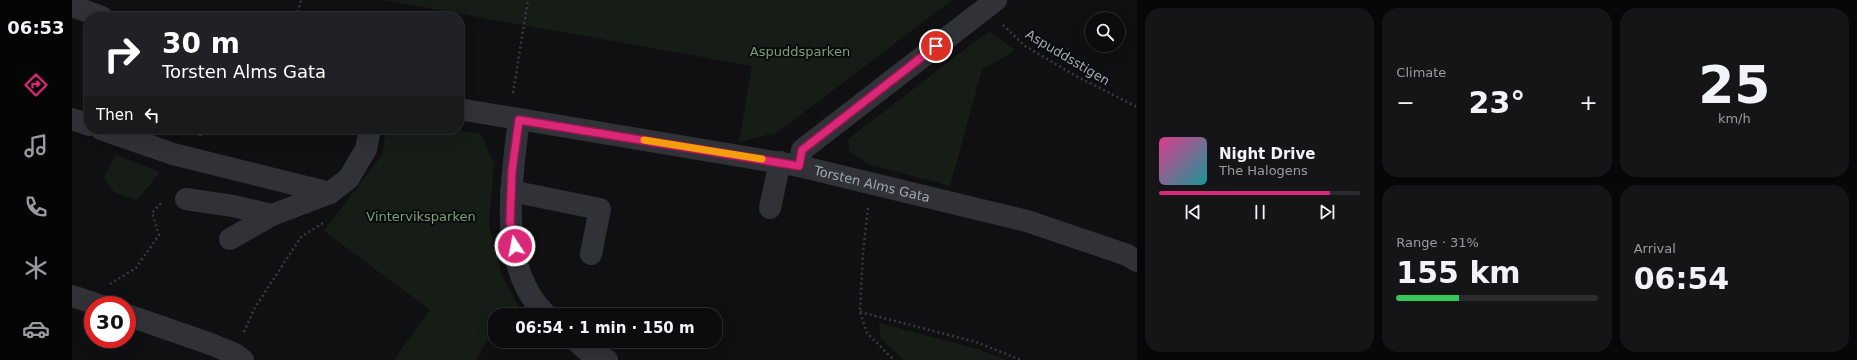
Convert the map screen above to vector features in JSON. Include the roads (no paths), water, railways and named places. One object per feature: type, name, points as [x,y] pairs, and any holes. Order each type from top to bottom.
[{"type":"street","points":[[770,208],[789,164],[802,150],[991,4]]},
{"type":"street","points":[[72,6],[88,12]]},
{"type":"street","name":"Torsten Alms Gata","points":[[464,110],[789,164],[1027,221],[1137,260]]},
{"type":"street","points":[[72,119],[84,123]]},
{"type":"street","points":[[519,120],[511,191],[510,222],[520,271],[531,296],[540,308]]},
{"type":"street","points":[[115,134],[173,154],[330,193]]},
{"type":"street","points":[[230,239],[272,215],[330,193],[349,178],[366,149],[369,134]]},
{"type":"street","points":[[511,191],[600,208],[591,254]]},
{"type":"street","points":[[186,199],[233,206],[272,215]]},
{"type":"street","points":[[72,296],[84,300]]},
{"type":"street","points":[[136,318],[239,357]]},
{"type":"street","points":[[584,348],[591,354],[607,360]]},
{"type":"park label","name":"Aspuddsparken","points":[[800,51]]},
{"type":"park label","name":"Vinterviksparken","points":[[421,216]]}]
